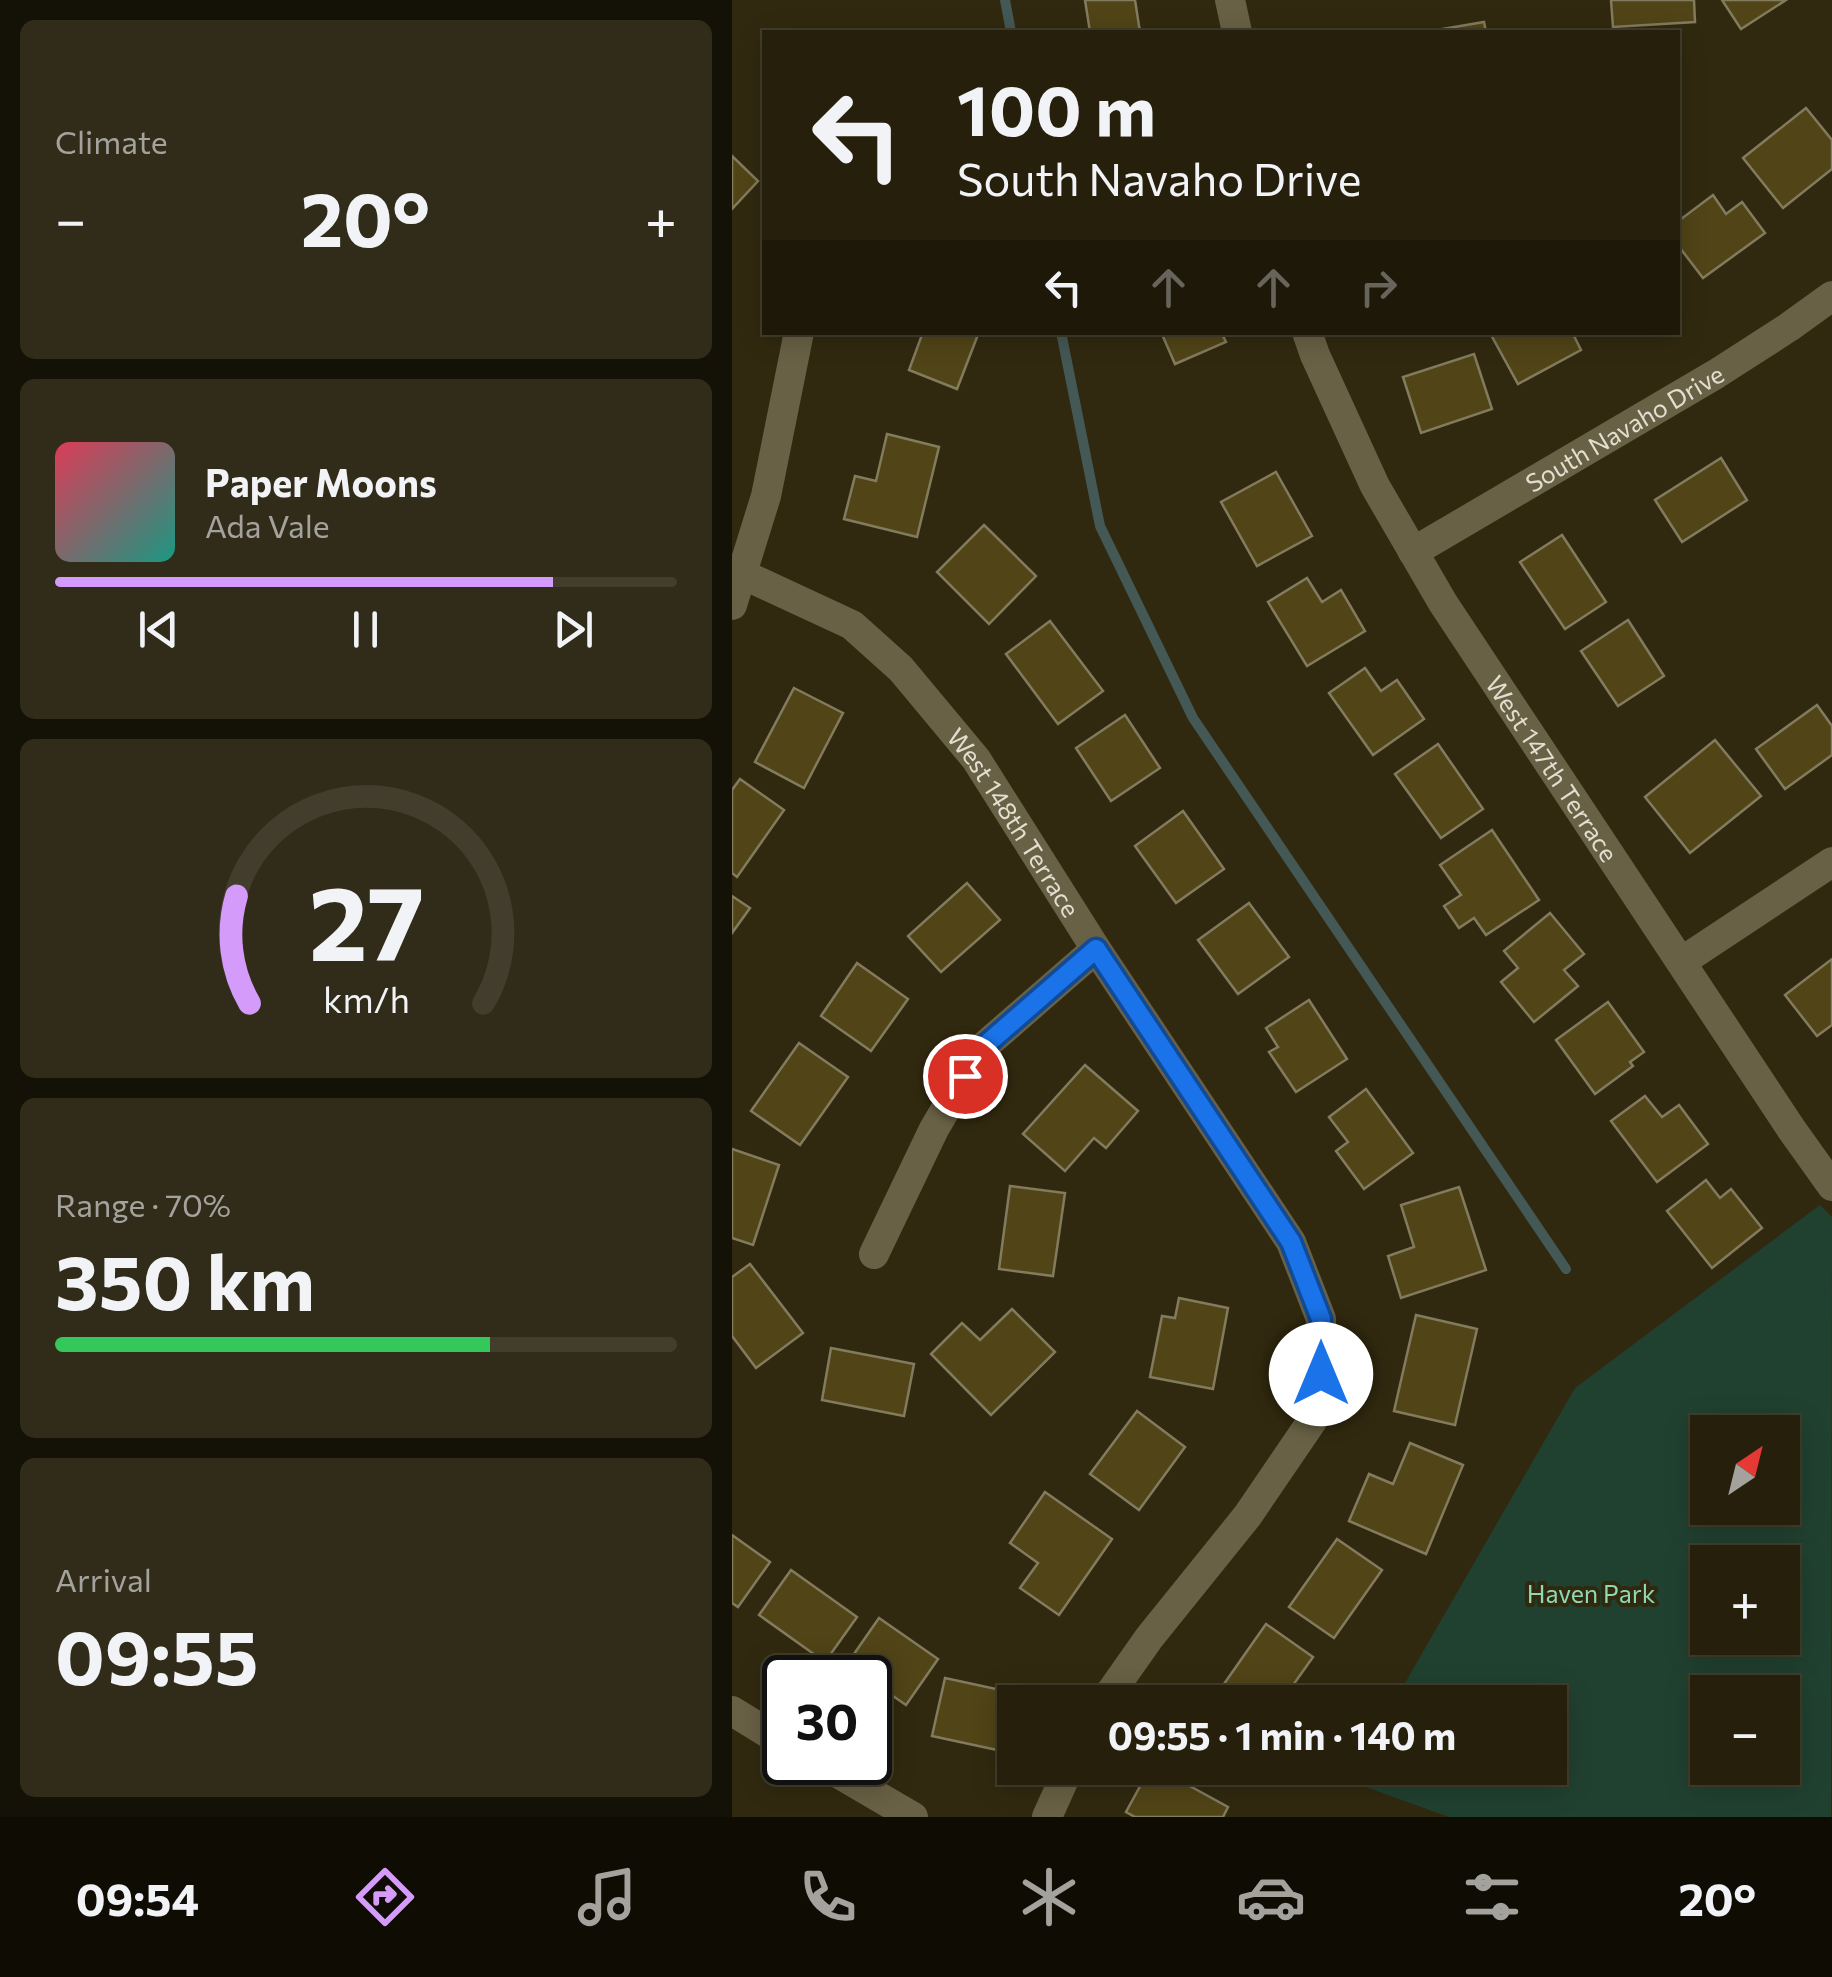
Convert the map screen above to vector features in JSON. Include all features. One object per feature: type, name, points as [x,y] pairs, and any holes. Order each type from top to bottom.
[{"type":"street","points":[[1230,0],[1237,30]]},
{"type":"street","name":"South Navaho Drive","points":[[1413,552],[1716,374],[1832,296]]},
{"type":"street","points":[[732,605],[766,496],[799,335]]},
{"type":"street","name":"West 147th Terrace","points":[[1308,335],[1375,486],[1443,604],[1832,1186]]},
{"type":"street","name":"West 148th Terrace","points":[[742,574],[852,625],[901,668],[976,759],[1096,949],[1291,1242],[1321,1319],[1321,1374],[1312,1421],[1248,1515],[1116,1685]]},
{"type":"street","points":[[1681,962],[1832,862]]},
{"type":"street","points":[[874,1254],[934,1129],[981,1049],[1096,949]]},
{"type":"street","points":[[732,1711],[762,1729]]},
{"type":"street","points":[[858,1785],[913,1817]]},
{"type":"street","points":[[1047,1817],[1061,1785]]},
{"type":"green space","name":"Haven Park","points":[[1820,1205],[1832,1217],[1831,1817],[1449,1817],[1360,1785],[1567,1785],[1567,1685],[1404,1685],[1575,1388]]},
{"type":"building","points":[[1085,0],[1135,0],[1140,30],[1090,30]]},
{"type":"building","points":[[1611,0],[1694,0],[1695,22],[1613,27]]},
{"type":"building","points":[[1722,0],[1786,0],[1741,29]]},
{"type":"building","points":[[1484,22],[1486,30],[1437,30]]},
{"type":"building","points":[[1806,108],[1832,140],[1832,169],[1783,208],[1743,158]]},
{"type":"building","points":[[732,156],[758,181],[732,209]]},
{"type":"building","points":[[1713,195],[1726,214],[1742,202],[1765,233],[1703,278],[1680,248],[1680,220]]},
{"type":"building","points":[[922,335],[978,335],[957,389],[909,370]]},
{"type":"building","points":[[1162,335],[1222,335],[1226,342],[1175,364]]},
{"type":"building","points":[[1491,335],[1574,335],[1581,350],[1518,384]]},
{"type":"building","points":[[1474,354],[1492,409],[1421,433],[1403,377]]},
{"type":"building","points":[[887,434],[939,447],[917,537],[844,519],[855,476],[876,481]]},
{"type":"building","points":[[1721,458],[1747,500],[1682,542],[1655,500]]},
{"type":"building","points":[[1276,472],[1312,536],[1257,566],[1221,502]]},
{"type":"building","points":[[984,525],[1036,576],[989,624],[937,572]]},
{"type":"building","points":[[1562,535],[1606,602],[1565,629],[1520,562]]},
{"type":"building","points":[[1307,578],[1322,602],[1341,590],[1365,631],[1307,666],[1268,602]]},
{"type":"building","points":[[1628,620],[1664,676],[1618,706],[1581,651]]},
{"type":"building","points":[[1050,621],[1103,691],[1058,724],[1006,654]]},
{"type":"building","points":[[1365,668],[1381,691],[1397,680],[1424,719],[1373,755],[1329,693]]},
{"type":"building","points":[[794,688],[843,713],[804,788],[755,762]]},
{"type":"building","points":[[1817,705],[1832,726],[1832,755],[1785,789],[1756,749]]},
{"type":"building","points":[[1125,715],[1160,768],[1111,801],[1076,748]]},
{"type":"building","points":[[1715,740],[1761,796],[1690,853],[1645,797]]},
{"type":"building","points":[[1438,744],[1483,809],[1441,838],[1395,774]]},
{"type":"building","points":[[740,779],[784,810],[737,877],[732,873],[732,790]]},
{"type":"building","points":[[1183,811],[1224,869],[1176,903],[1135,846]]},
{"type":"building","points":[[1492,830],[1539,900],[1486,935],[1474,918],[1459,928],[1444,906],[1461,895],[1440,865]]},
{"type":"building","points":[[967,883],[1000,920],[941,972],[908,936]]},
{"type":"building","points":[[732,896],[750,908],[732,933]]},
{"type":"building","points":[[1249,903],[1289,957],[1238,994],[1198,940]]},
{"type":"building","points":[[1550,913],[1584,954],[1564,970],[1578,986],[1534,1022],[1501,982],[1518,968],[1504,951]]},
{"type":"building","points":[[1832,959],[1832,1025],[1817,1036],[1785,995]]},
{"type":"building","points":[[857,963],[908,999],[871,1051],[821,1016]]},
{"type":"building","points":[[1309,1000],[1347,1059],[1296,1092],[1269,1052],[1278,1047],[1266,1028]]},
{"type":"building","points":[[1608,1002],[1644,1052],[1630,1062],[1633,1066],[1595,1094],[1556,1040]]},
{"type":"building","points":[[799,1043],[848,1077],[800,1145],[751,1111]]},
{"type":"building","points":[[1085,1065],[1138,1111],[1106,1148],[1094,1138],[1065,1171],[1023,1134]]},
{"type":"building","points":[[1366,1089],[1413,1153],[1364,1189],[1336,1151],[1348,1142],[1329,1117]]},
{"type":"building","points":[[1645,1096],[1662,1117],[1679,1105],[1708,1144],[1657,1182],[1611,1121]]},
{"type":"building","points":[[732,1149],[779,1165],[753,1245],[732,1238]]},
{"type":"building","points":[[1706,1180],[1720,1198],[1731,1189],[1762,1228],[1712,1268],[1667,1211]]},
{"type":"building","points":[[1010,1186],[1065,1193],[1053,1276],[999,1269]]},
{"type":"building","points":[[1459,1187],[1486,1270],[1401,1298],[1388,1256],[1414,1247],[1401,1205]]},
{"type":"building","points":[[750,1264],[803,1333],[756,1368],[732,1336],[732,1277]]},
{"type":"building","points":[[1179,1298],[1228,1308],[1213,1389],[1150,1377],[1162,1316],[1175,1318]]},
{"type":"building","points":[[1012,1309],[1055,1352],[991,1415],[931,1354],[962,1323],[980,1340]]},
{"type":"building","points":[[1416,1315],[1477,1329],[1455,1425],[1394,1411]]},
{"type":"building","points":[[831,1348],[914,1364],[904,1416],[822,1400]]},
{"type":"building","points":[[1137,1411],[1185,1447],[1139,1510],[1090,1474]]},
{"type":"building","points":[[1410,1443],[1463,1465],[1426,1554],[1349,1521],[1369,1474],[1393,1484]]},
{"type":"building","points":[[1045,1492],[1112,1539],[1059,1615],[1020,1588],[1038,1563],[1010,1543]]},
{"type":"building","points":[[732,1535],[770,1562],[738,1607],[732,1603]]},
{"type":"building","points":[[1337,1539],[1382,1570],[1334,1638],[1289,1607]]},
{"type":"building","points":[[791,1570],[857,1617],[830,1655],[815,1655],[759,1615]]},
{"type":"building","points":[[879,1618],[938,1659],[906,1705],[892,1695],[892,1655],[853,1655]]},
{"type":"building","points":[[1266,1624],[1313,1657],[1293,1685],[1223,1685]]},
{"type":"building","points":[[945,1678],[997,1689],[997,1750],[932,1736]]},
{"type":"building","points":[[1141,1785],[1188,1785],[1228,1807],[1223,1817],[1135,1817],[1126,1812]]},
{"type":"waterway","points":[[1005,0],[1011,30]]},
{"type":"waterway","points":[[1062,335],[1100,526],[1193,718],[1566,1269]]},
{"type":"route","points":[[965,1076],[981,1049],[1096,949],[1291,1242],[1321,1319],[1321,1374]]}]
